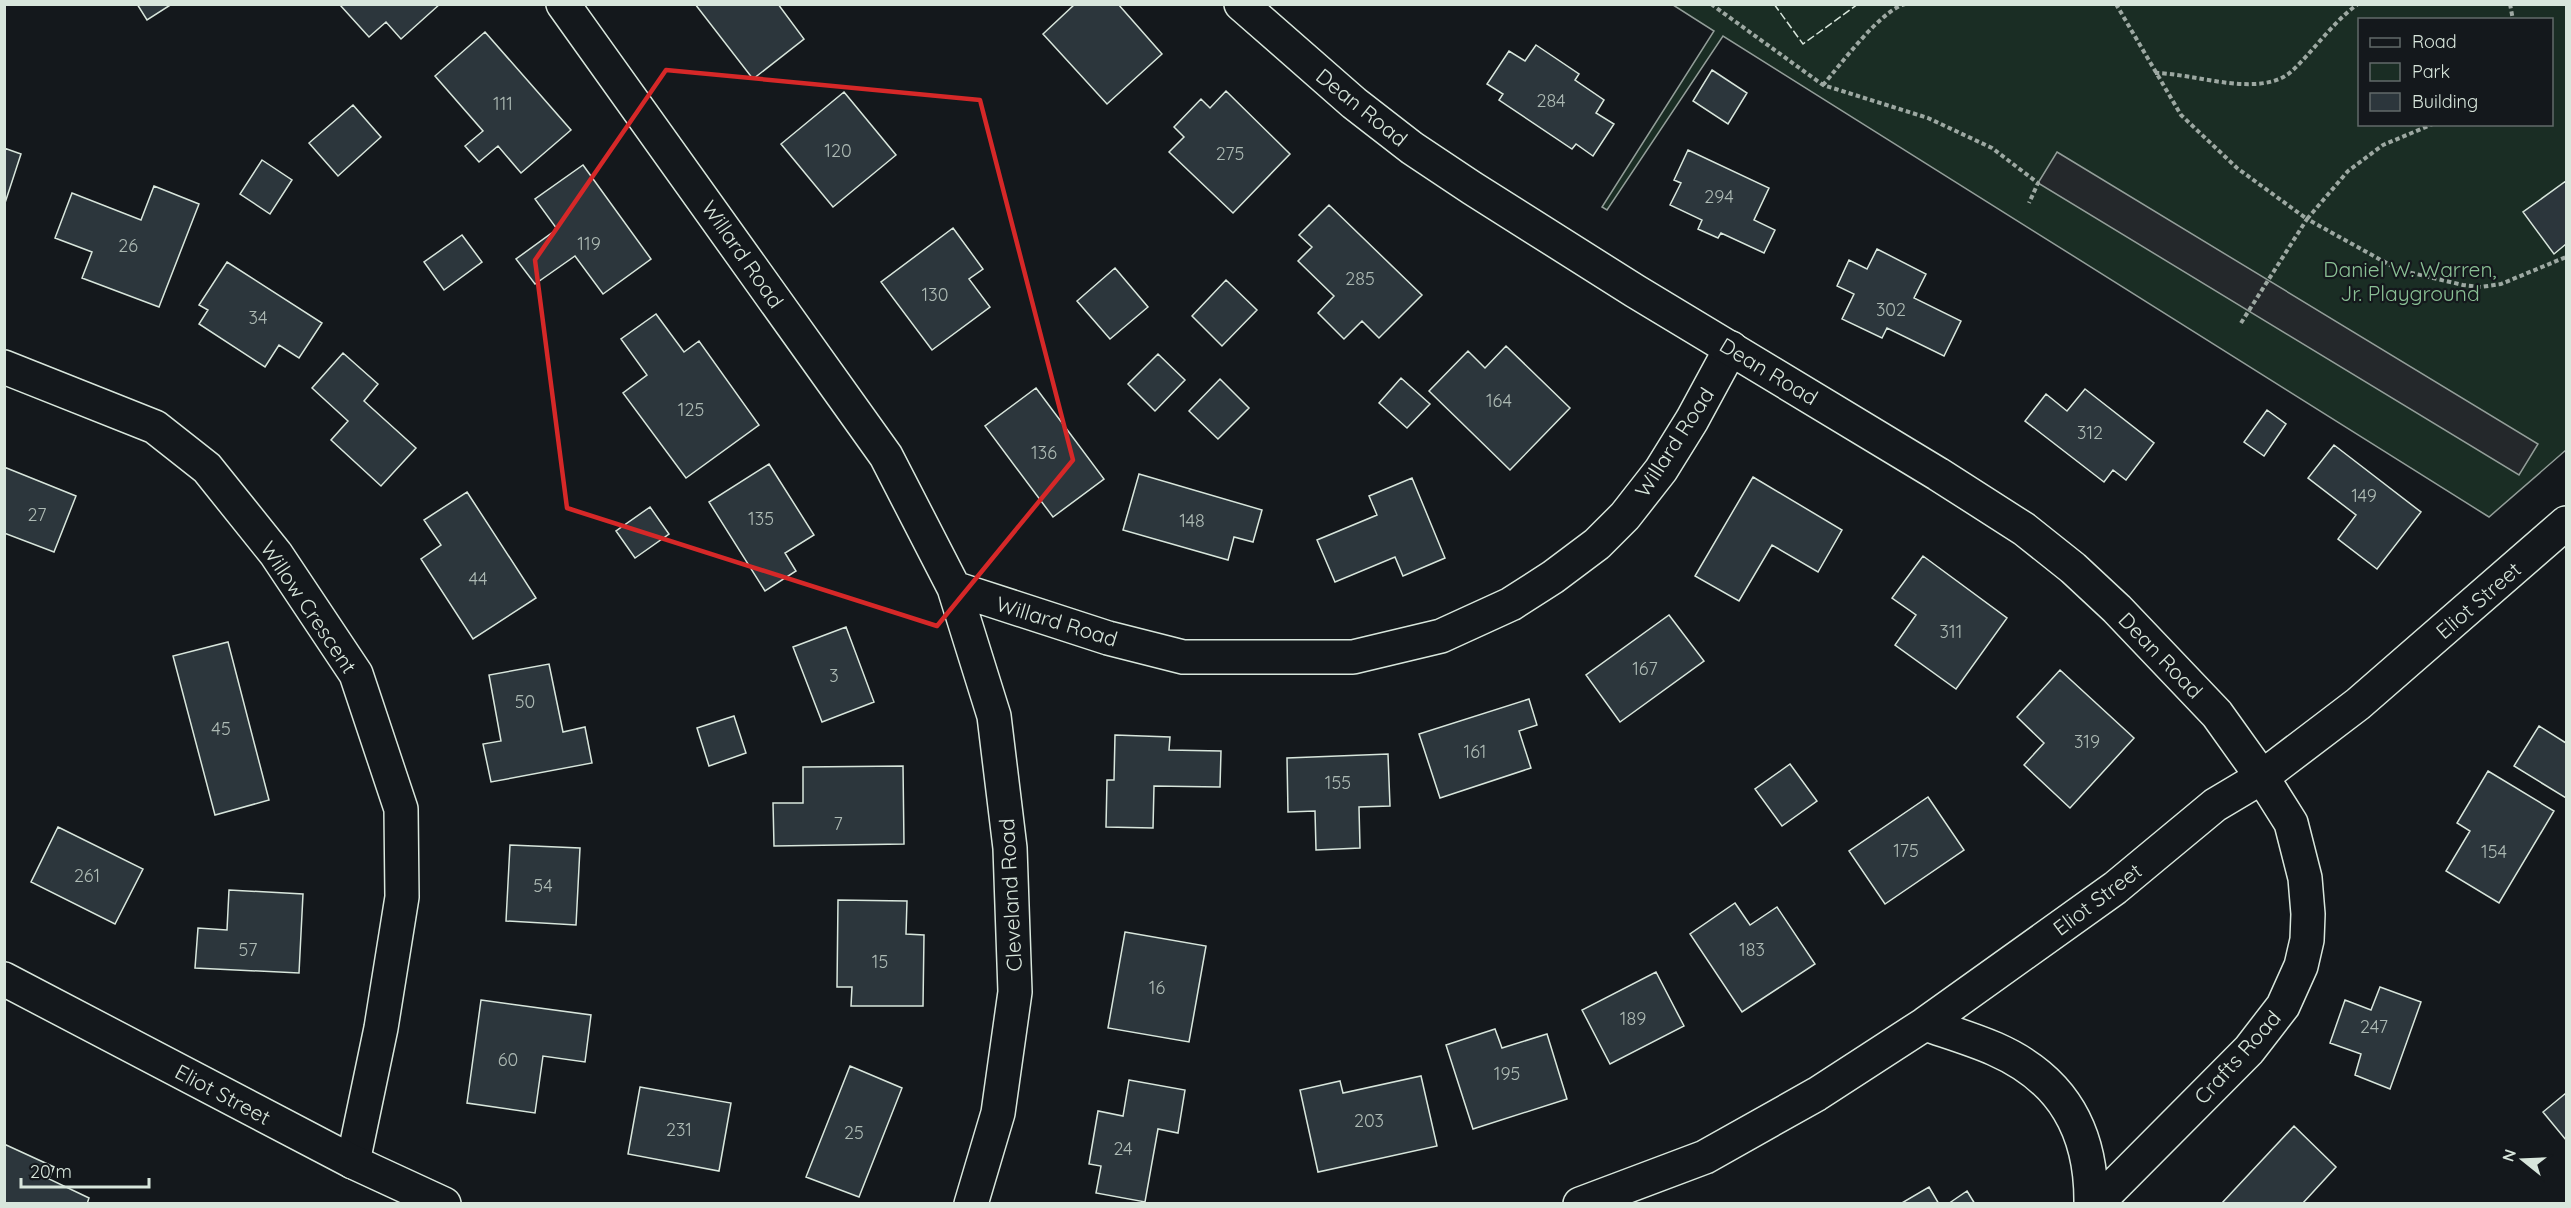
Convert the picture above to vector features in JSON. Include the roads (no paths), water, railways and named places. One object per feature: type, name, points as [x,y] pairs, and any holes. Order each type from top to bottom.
[{"type":"street","name":"Willard Road","points":[[563,4],[886,456],[954,588],[1108,638],[1183,657],[1353,657],[1441,636],[1511,604],[1553,577],[1597,544],[1625,516],[1662,470],[1731,348]]},
{"type":"street","name":"Dean Road","points":[[1241,4],[1354,103],[1412,148],[1553,240],[1948,480],[2024,529],[2073,568],[2117,609],[2217,714],[2262,777]]},
{"type":"street","name":"Willow Crescent","points":[[4,367],[155,427],[207,468],[276,555],[356,674],[401,809],[402,897],[381,1028],[353,1162]]},
{"type":"street","name":"Eliot Street","points":[[1580,1203],[1705,1157],[1817,1094],[1925,1024],[2115,888],[2215,805],[2262,777],[2358,704],[2566,523]]},
{"type":"street","name":"Cleveland Road","points":[[954,588],[994,716],[1010,848],[1015,992],[998,1113],[971,1203]]},
{"type":"street","name":"Crafts Road","points":[[2096,1203],[2249,1050],[2283,1006],[2295,979],[2307,940],[2308,914],[2305,878],[2290,823],[2262,777]]},
{"type":"street","name":"Eliot Street","points":[[4,979],[353,1162],[444,1203]]},
{"type":"street","points":[[1925,1024],[1995,1048],[2020,1062],[2047,1083],[2067,1108],[2084,1143],[2090,1169],[2091,1203]]},
{"type":"park label","name":"Daniel W. Warren, Jr. Playground","points":[[2410,281]]}]
